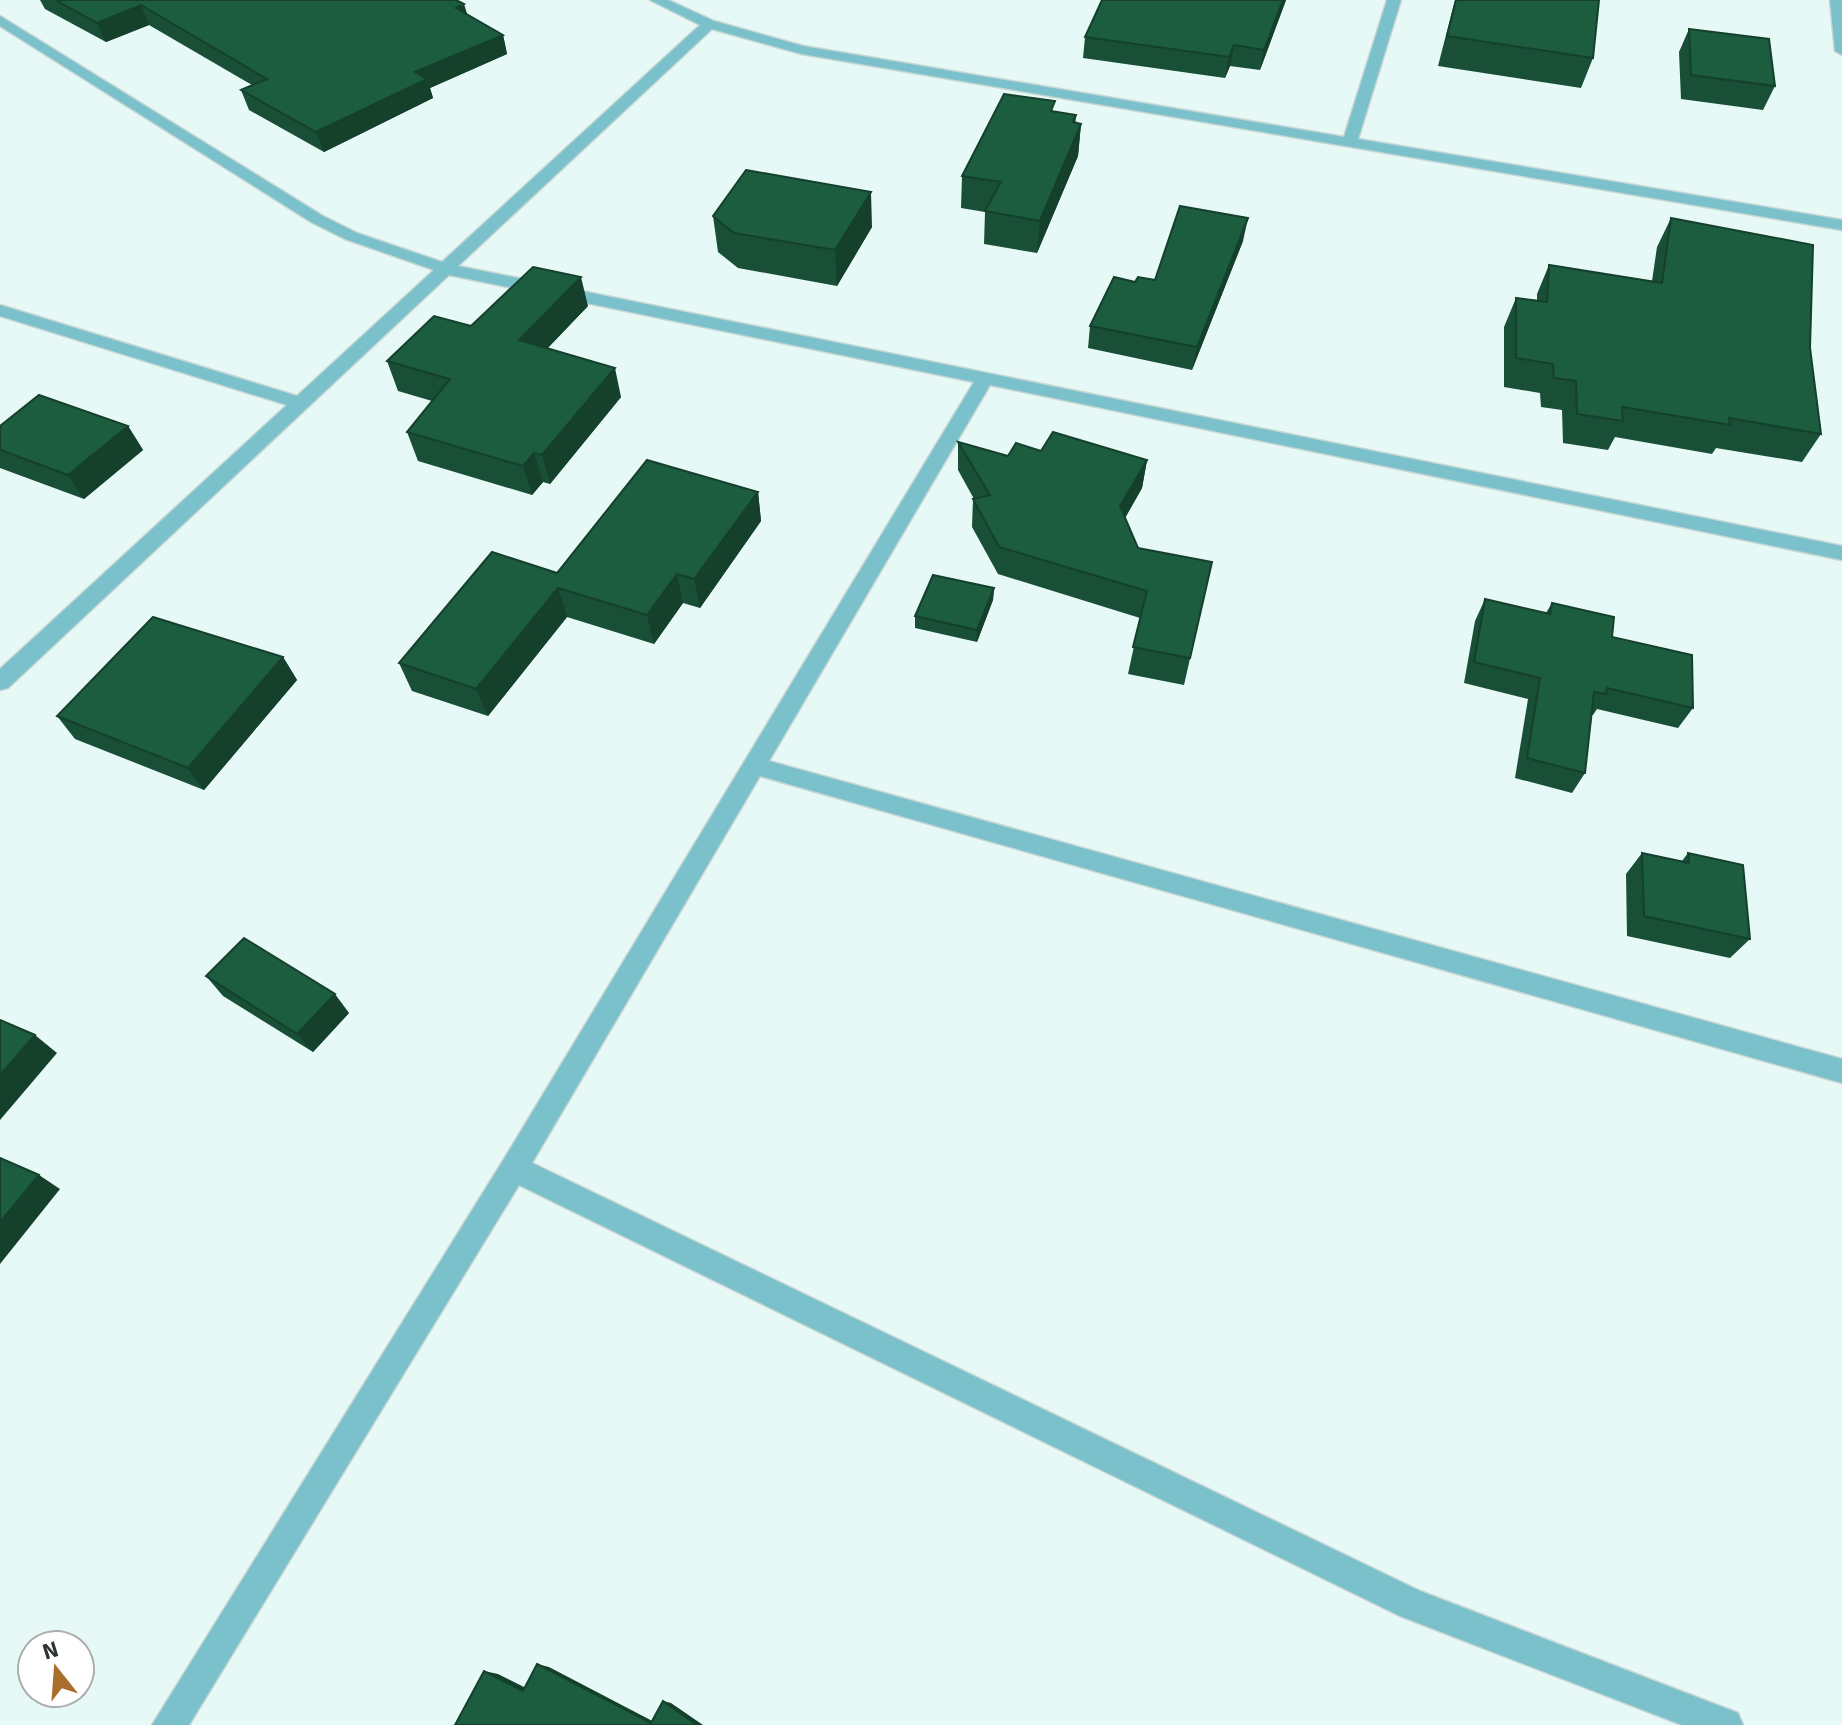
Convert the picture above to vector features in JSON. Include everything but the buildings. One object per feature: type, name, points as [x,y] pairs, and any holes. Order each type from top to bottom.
[{"type":"street","points":[[657,0],[709,24],[802,50],[1842,225]]},
{"type":"street","points":[[1349,144],[1394,0]]},
{"type":"street","points":[[1837,0],[1842,51]]},
{"type":"street","points":[[0,20],[317,219],[351,236],[447,269],[1842,553]]},
{"type":"street","points":[[0,682],[709,24]]},
{"type":"street","points":[[0,310],[299,403]]},
{"type":"street","points":[[169,1725],[514,1168],[985,378]]},
{"type":"street","points":[[752,765],[1842,1071]]},
{"type":"street","points":[[514,1168],[1412,1604],[1726,1725]]}]
